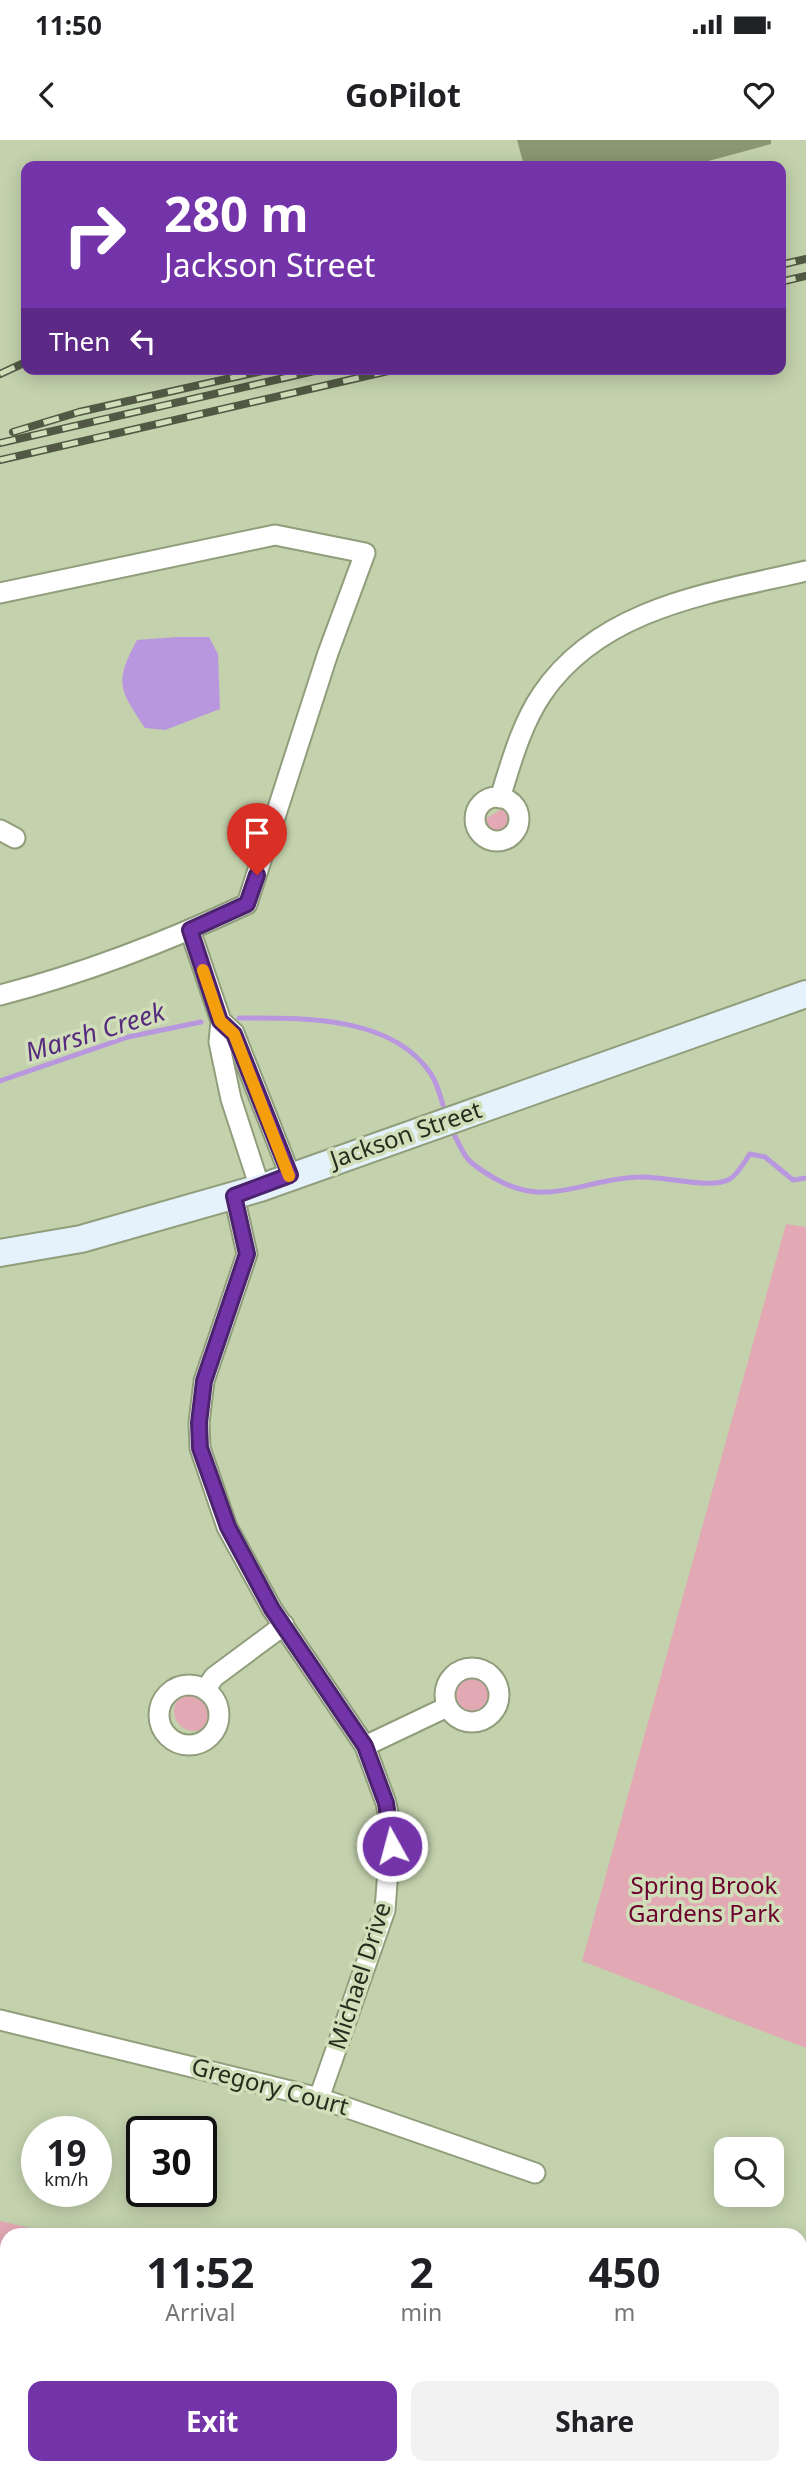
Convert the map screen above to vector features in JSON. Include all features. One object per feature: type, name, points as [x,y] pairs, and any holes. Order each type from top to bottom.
[{"type":"street","points":[[0,593],[275,535],[365,553],[328,653],[247,904],[190,930],[75,975],[0,995]]},
{"type":"street","points":[[500,798],[521,735],[541,695],[555,677],[598,638],[645,614],[685,599],[806,571]]},
{"type":"street","points":[[190,930],[220,1021],[219,1042],[231,1099],[260,1188]]},
{"type":"street","name":"Jackson Street","points":[[0,1253],[81,1239],[260,1188],[290,1175],[806,994]]},
{"type":"street","points":[[220,1021],[234,1034],[290,1175]]},
{"type":"street","name":"Michael Drive","points":[[234,1196],[247,1254],[204,1381],[199,1423],[200,1448],[228,1527],[284,1625],[365,1746],[386,1803],[391,1830],[388,1892],[381,1923],[319,2098]]},
{"type":"street","points":[[205,1690],[214,1677],[284,1625]]},
{"type":"street","points":[[365,1746],[447,1707]]},
{"type":"street","name":"Gregory Court","points":[[0,2020],[319,2098],[535,2173]]},
{"type":"green space","points":[[502,809],[515,818],[509,831],[500,833],[485,827],[487,818]]},
{"type":"green space","name":"Spring Brook Gardens Park","points":[[786,1224],[806,1227],[806,2048],[582,1961]]},
{"type":"green space","points":[[472,1674],[486,1680],[492,1694],[486,1708],[472,1714],[458,1708],[452,1694],[458,1680]]},
{"type":"green space","points":[[194,1691],[208,1697],[214,1711],[208,1725],[194,1731],[180,1725],[174,1711],[180,1697]]},
{"type":"green space","points":[[0,2221],[31,2228],[0,2228]]},
{"type":"shaded area","points":[[209,637],[218,654],[220,709],[165,730],[145,728],[125,694],[125,666],[137,640]]},
{"type":"building","points":[[517,140],[771,140],[771,144],[708,161],[523,161]]},
{"type":"waterway","name":"Marsh Creek","points":[[239,1018],[317,1020],[370,1030],[393,1040],[414,1055],[431,1074],[443,1105]]},
{"type":"waterway","name":"Marsh Creek","points":[[0,1081],[128,1037],[201,1022]]},
{"type":"waterway","name":"Marsh Creek","points":[[453,1132],[468,1160],[478,1168],[514,1187],[532,1191],[567,1190],[640,1177],[699,1183],[722,1182],[736,1174],[750,1154],[765,1157],[793,1180],[806,1178]]},
{"type":"railway","points":[[786,264],[806,259]]},
{"type":"railway","points":[[786,281],[806,276]]},
{"type":"railway","points":[[0,374],[21,364]]},
{"type":"railway","points":[[13,432],[79,412],[244,375]]},
{"type":"railway","points":[[0,443],[297,375]]},
{"type":"railway","points":[[0,460],[371,375]]},
{"type":"slow traffic","points":[[203,970],[220,1021],[234,1034],[289,1176]]},
{"type":"route","points":[[257,875],[247,904],[190,930],[220,1021],[234,1034],[290,1175],[234,1196],[247,1254],[204,1381],[200,1400],[200,1448],[228,1527],[272,1609],[371,1758],[386,1803],[392,1846]]}]
